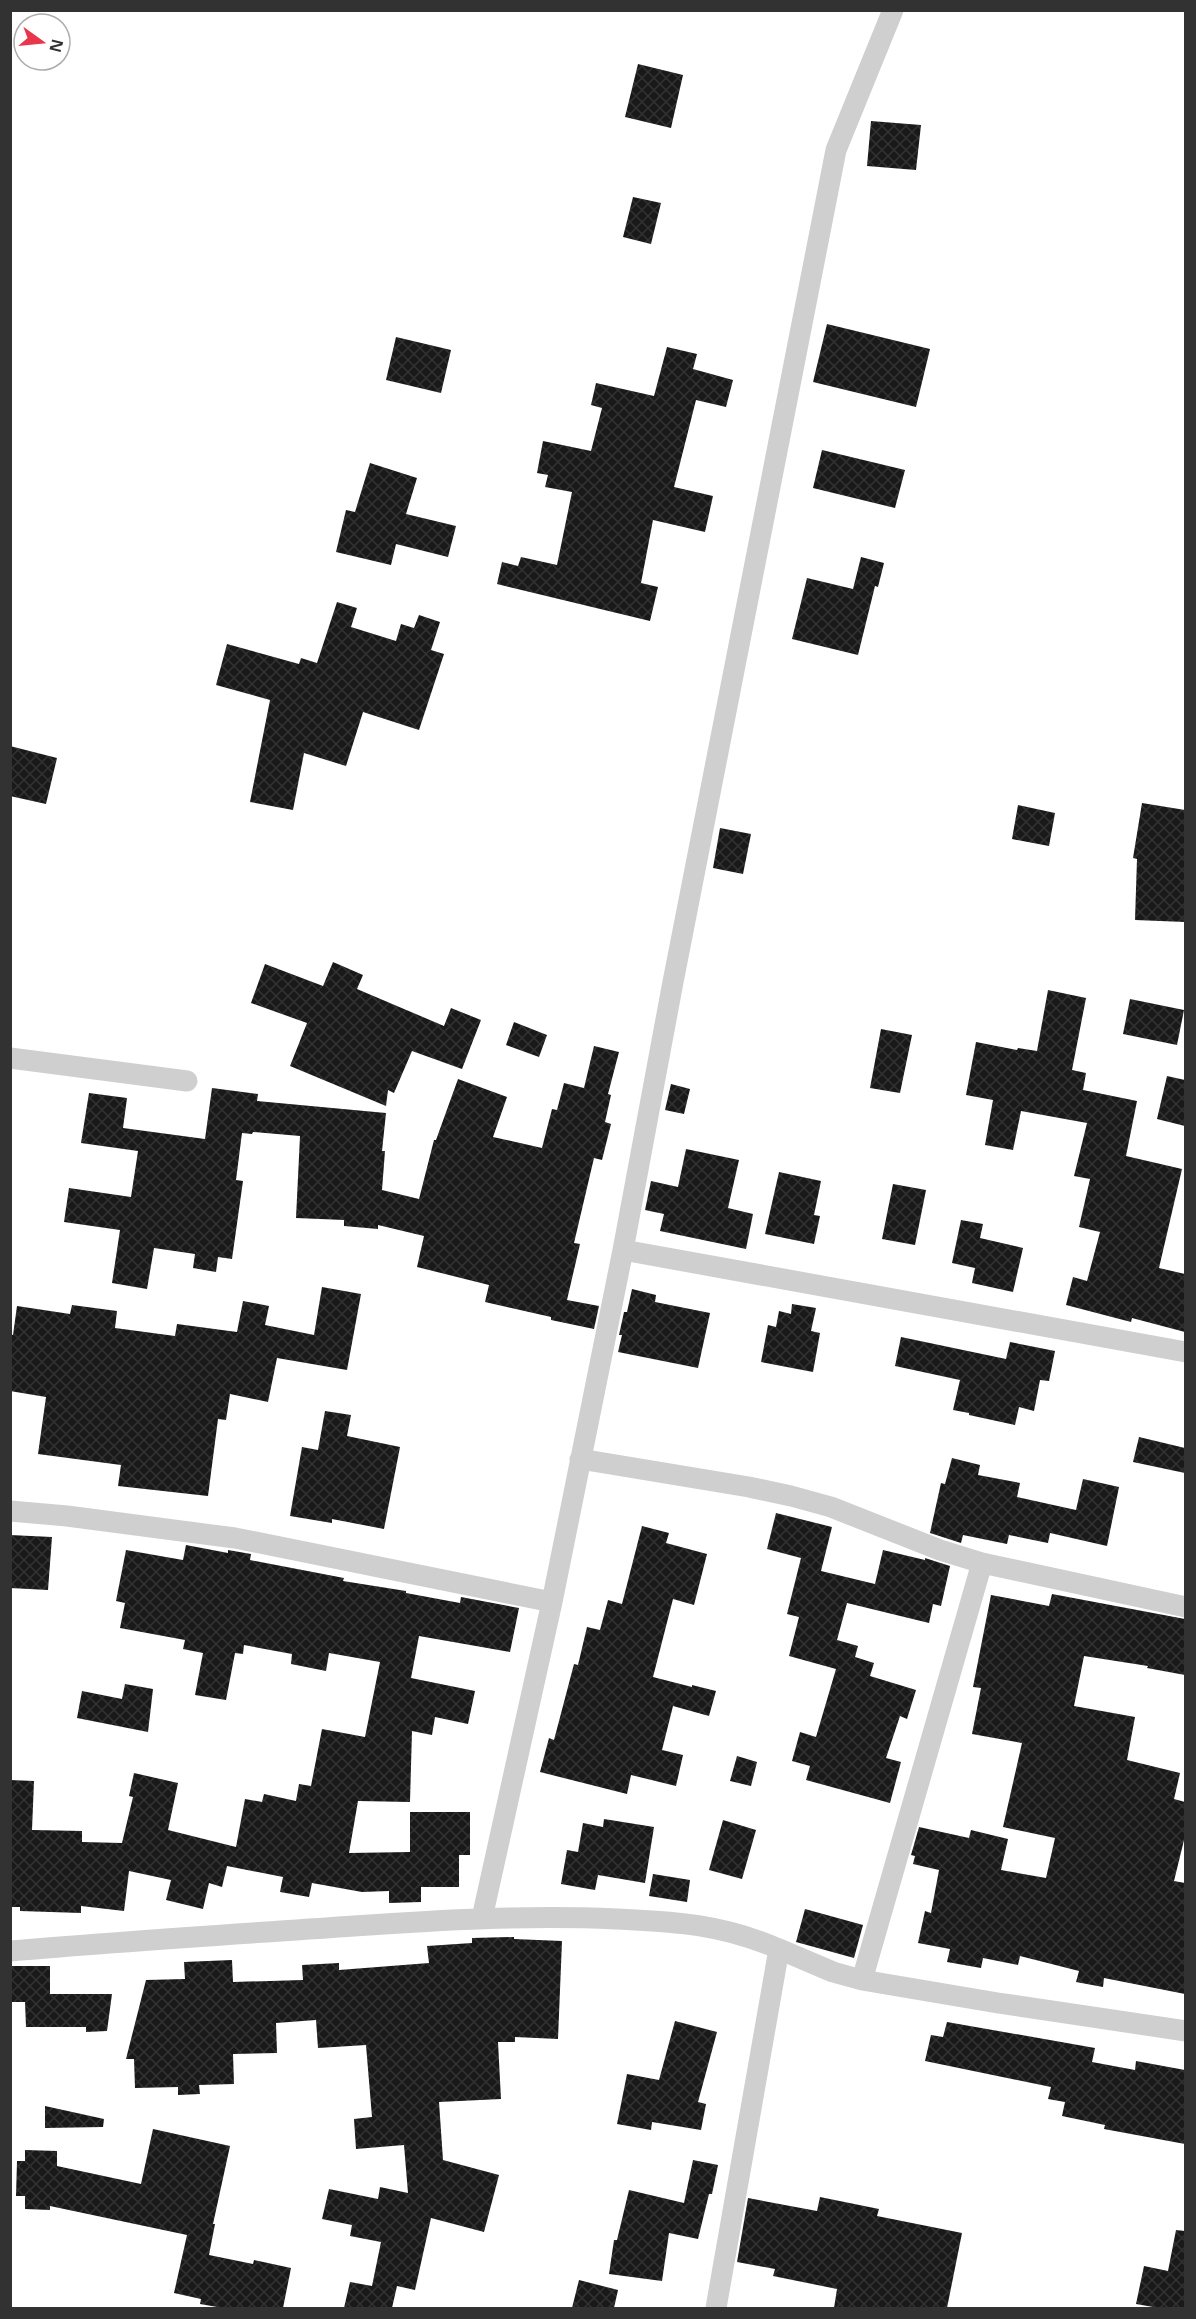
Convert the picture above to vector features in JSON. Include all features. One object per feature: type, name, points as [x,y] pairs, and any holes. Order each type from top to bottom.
[{"type":"street","points":[[483,1918],[552,1602],[623,1250],[729,691],[836,150],[893,10]]},
{"type":"street","points":[[10,1058],[187,1081]]},
{"type":"street","points":[[623,1250],[1185,1352]]},
{"type":"street","points":[[580,1459],[791,1496],[831,1507],[940,1550],[982,1563],[1185,1607]]},
{"type":"street","points":[[10,1511],[68,1516],[235,1538],[552,1602]]},
{"type":"street","points":[[862,1980],[982,1563]]},
{"type":"street","points":[[10,1951],[483,1918],[584,1918],[680,1923],[715,1927],[752,1937],[833,1972],[862,1980],[1185,2031]]},
{"type":"street","points":[[716,2308],[779,1948]]},
{"type":"building","points":[[638,64],[683,75],[671,128],[625,117]]},
{"type":"building","points":[[871,121],[921,125],[916,170],[867,166]]},
{"type":"building","points":[[633,197],[661,203],[651,244],[623,237]]},
{"type":"building","points":[[827,324],[930,349],[916,407],[813,382]]},
{"type":"building","points":[[396,337],[451,350],[441,393],[386,380]]},
{"type":"building","points":[[667,347],[697,354],[693,369],[733,380],[726,407],[696,400],[674,487],[713,496],[705,532],[653,520],[641,583],[658,587],[650,621],[497,584],[502,562],[518,566],[521,557],[557,565],[572,492],[545,487],[548,475],[537,473],[543,441],[591,451],[602,408],[591,405],[596,383],[654,396]]},
{"type":"building","points":[[822,450],[905,470],[895,508],[813,488]]},
{"type":"building","points":[[370,463],[417,478],[406,514],[456,526],[448,557],[396,544],[391,565],[336,552],[346,510],[355,512]]},
{"type":"building","points":[[861,557],[884,563],[878,587],[875,586],[858,655],[792,639],[807,578],[853,589]]},
{"type":"building","points":[[337,602],[357,608],[351,627],[396,641],[401,624],[414,628],[419,615],[440,622],[431,650],[444,654],[419,730],[363,712],[346,766],[304,753],[293,810],[250,802],[270,700],[216,685],[227,644],[299,664],[301,658],[317,663]]},
{"type":"building","points":[[10,746],[57,758],[46,804],[10,796]]},
{"type":"building","points":[[1142,803],[1185,810],[1185,922],[1135,920],[1137,859],[1133,858]]},
{"type":"building","points":[[1018,805],[1055,813],[1049,846],[1012,839]]},
{"type":"building","points":[[720,828],[751,834],[743,874],[713,868]]},
{"type":"building","points":[[333,962],[363,975],[357,989],[444,1026],[451,1008],[481,1020],[462,1069],[412,1051],[394,1093],[388,1090],[386,1106],[290,1066],[307,1023],[251,1003],[265,964],[323,986]]},
{"type":"building","points":[[1048,990],[1086,998],[1072,1070],[1086,1073],[1083,1090],[1137,1101],[1126,1156],[1182,1169],[1159,1268],[1185,1274],[1185,1332],[1132,1318],[1131,1322],[1066,1305],[1073,1277],[1087,1281],[1100,1232],[1079,1227],[1090,1179],[1074,1176],[1087,1123],[1021,1111],[1013,1150],[985,1145],[993,1100],[966,1095],[976,1042],[1017,1050],[1018,1048],[1037,1051]]},
{"type":"building","points":[[1130,999],[1184,1010],[1177,1045],[1123,1034]]},
{"type":"building","points":[[514,1022],[547,1035],[539,1057],[506,1045]]},
{"type":"building","points":[[881,1029],[912,1035],[900,1093],[870,1088]]},
{"type":"building","points":[[594,1046],[619,1052],[608,1094],[611,1095],[605,1122],[611,1124],[602,1160],[594,1158],[574,1243],[580,1244],[567,1300],[599,1306],[594,1329],[485,1302],[489,1285],[417,1267],[424,1236],[378,1225],[378,1229],[344,1226],[344,1220],[296,1218],[300,1136],[242,1133],[236,1180],[243,1181],[232,1259],[218,1257],[216,1272],[193,1268],[195,1254],[154,1248],[147,1289],[112,1283],[120,1230],[64,1222],[69,1188],[131,1197],[138,1151],[81,1143],[89,1093],[127,1098],[123,1128],[205,1139],[212,1088],[258,1094],[257,1101],[386,1113],[382,1151],[385,1151],[382,1190],[419,1199],[434,1140],[436,1140],[458,1079],[507,1097],[493,1137],[542,1148],[552,1109],[557,1110],[564,1083],[584,1088]]},
{"type":"building","points":[[1167,1076],[1185,1080],[1185,1126],[1157,1119]]},
{"type":"building","points":[[671,1084],[690,1089],[684,1114],[665,1110]]},
{"type":"building","points":[[686,1149],[739,1160],[728,1208],[753,1214],[746,1249],[660,1231],[664,1214],[645,1210],[651,1181],[678,1187]]},
{"type":"building","points":[[779,1172],[821,1181],[814,1215],[820,1216],[814,1244],[765,1234]]},
{"type":"building","points":[[893,1184],[926,1190],[915,1245],[882,1239]]},
{"type":"building","points":[[961,1220],[983,1224],[980,1238],[1023,1248],[1013,1292],[972,1283],[975,1268],[952,1263]]},
{"type":"building","points":[[322,1287],[361,1294],[347,1370],[277,1358],[268,1402],[230,1394],[226,1420],[218,1419],[208,1496],[118,1486],[121,1465],[38,1454],[46,1397],[10,1391],[10,1334],[13,1335],[17,1306],[70,1314],[72,1305],[117,1311],[115,1328],[175,1336],[177,1324],[237,1332],[243,1301],[269,1306],[265,1325],[314,1335]]},
{"type":"building","points":[[632,1289],[656,1295],[655,1302],[710,1313],[698,1368],[618,1352],[624,1312],[627,1312]]},
{"type":"building","points":[[792,1304],[816,1308],[811,1331],[820,1333],[813,1372],[761,1362],[768,1325],[776,1327],[779,1311],[791,1314]]},
{"type":"building","points":[[901,1337],[1006,1359],[1010,1342],[1055,1351],[1049,1381],[1040,1380],[1034,1411],[1019,1407],[1015,1425],[953,1410],[960,1380],[895,1366]]},
{"type":"building","points":[[325,1411],[351,1415],[347,1436],[400,1447],[384,1529],[332,1519],[332,1523],[290,1516],[302,1447],[318,1450]]},
{"type":"building","points":[[1139,1437],[1185,1448],[1185,1473],[1133,1462]]},
{"type":"building","points":[[952,1458],[980,1465],[978,1475],[1020,1483],[1017,1497],[1076,1510],[1083,1479],[1119,1487],[1107,1546],[1050,1533],[1048,1543],[1009,1535],[1007,1544],[963,1535],[961,1543],[930,1533],[941,1483],[945,1484]]},
{"type":"building","points":[[776,1513],[832,1527],[821,1571],[875,1584],[883,1550],[925,1560],[925,1558],[950,1566],[941,1606],[933,1604],[929,1623],[847,1603],[837,1640],[858,1646],[855,1657],[874,1663],[870,1676],[916,1690],[907,1719],[900,1716],[886,1758],[901,1762],[890,1803],[806,1780],[810,1766],[792,1761],[800,1732],[816,1737],[836,1669],[789,1656],[799,1617],[787,1614],[801,1558],[767,1549]]},
{"type":"building","points":[[642,1526],[669,1533],[666,1543],[707,1554],[694,1605],[673,1599],[653,1677],[716,1691],[709,1716],[673,1706],[662,1750],[683,1755],[676,1786],[631,1775],[627,1794],[540,1772],[549,1738],[554,1740],[574,1664],[578,1665],[587,1627],[600,1630],[608,1600],[622,1604]]},
{"type":"building","points":[[10,1535],[52,1537],[48,1590],[10,1588]]},
{"type":"building","points":[[186,1545],[228,1553],[228,1550],[251,1554],[250,1560],[344,1578],[343,1581],[406,1591],[406,1593],[460,1603],[461,1597],[519,1608],[510,1652],[419,1636],[411,1678],[475,1691],[468,1724],[435,1717],[432,1735],[412,1731],[410,1802],[358,1801],[349,1853],[410,1852],[410,1812],[470,1812],[470,1855],[459,1855],[459,1887],[421,1887],[421,1902],[389,1903],[389,1891],[362,1892],[312,1883],[309,1897],[280,1892],[283,1877],[227,1866],[222,1887],[209,1883],[203,1909],[166,1900],[171,1880],[129,1871],[124,1911],[81,1906],[81,1913],[20,1911],[20,1907],[10,1907],[10,1780],[34,1781],[32,1830],[82,1831],[82,1842],[122,1843],[133,1797],[129,1796],[134,1773],[178,1783],[168,1830],[236,1847],[245,1799],[262,1802],[264,1794],[296,1801],[299,1784],[311,1786],[322,1729],[365,1737],[380,1662],[329,1653],[326,1671],[291,1664],[292,1654],[244,1645],[243,1654],[235,1653],[226,1700],[195,1695],[203,1653],[183,1649],[185,1640],[120,1628],[125,1603],[116,1601],[126,1550],[183,1560]]},
{"type":"building","points":[[1052,1594],[1185,1619],[1185,1675],[1147,1668],[1148,1666],[1084,1656],[1074,1706],[1135,1717],[1127,1760],[1180,1773],[1174,1799],[1185,1802],[1185,1836],[1174,1881],[1185,1883],[1185,1994],[1104,1978],[1103,1987],[1076,1982],[1079,1971],[1020,1956],[1018,1965],[983,1958],[981,1968],[947,1962],[950,1949],[918,1943],[925,1911],[931,1913],[939,1870],[913,1864],[915,1856],[911,1855],[919,1827],[969,1838],[971,1830],[1008,1839],[1001,1870],[1046,1878],[1055,1838],[1003,1827],[1022,1743],[972,1734],[981,1688],[973,1687],[991,1595],[1049,1606]]},
{"type":"building","points":[[125,1684],[153,1689],[148,1732],[77,1718],[82,1691],[122,1699]]},
{"type":"building","points":[[737,1756],[757,1762],[751,1786],[730,1781]]},
{"type":"building","points":[[604,1819],[654,1827],[645,1883],[598,1875],[595,1890],[561,1884],[567,1850],[578,1852],[583,1823],[603,1827]]},
{"type":"building","points":[[723,1820],[756,1830],[742,1879],[709,1870]]},
{"type":"building","points":[[653,1874],[690,1880],[687,1902],[649,1896]]},
{"type":"building","points":[[805,1909],[863,1925],[854,1958],[796,1942]]},
{"type":"building","points":[[514,1937],[514,1939],[562,1941],[558,2039],[515,2037],[515,2042],[498,2042],[501,2099],[439,2102],[443,2160],[499,2175],[484,2232],[431,2218],[415,2290],[397,2286],[392,2308],[344,2308],[350,2282],[372,2286],[381,2242],[350,2236],[352,2225],[322,2219],[329,2189],[378,2199],[380,2187],[408,2193],[404,2145],[356,2149],[354,2119],[372,2117],[366,2045],[318,2048],[316,2020],[276,2023],[277,2053],[233,2054],[234,2084],[199,2085],[200,2094],[178,2095],[178,2087],[135,2088],[134,2059],[126,2059],[146,1980],[185,1979],[184,1962],[232,1960],[233,1982],[303,1980],[302,1965],[339,1963],[339,1970],[429,1963],[427,1946],[472,1943],[472,1938]]},
{"type":"building","points":[[11,1966],[50,1966],[50,1994],[112,1994],[107,2031],[86,2032],[86,2027],[26,2027],[25,2002],[11,2002]]},
{"type":"building","points":[[675,2021],[717,2032],[698,2102],[706,2104],[701,2130],[652,2122],[651,2130],[617,2124],[627,2074],[659,2080]]},
{"type":"building","points":[[947,2022],[1095,2048],[1092,2062],[1135,2070],[1136,2061],[1185,2070],[1185,2144],[1104,2129],[1105,2125],[1062,2116],[1065,2102],[1048,2099],[1051,2087],[925,2061],[931,2035],[943,2037]]},
{"type":"building","points":[[45,2106],[104,2119],[103,2127],[45,2128]]},
{"type":"building","points":[[153,2129],[230,2146],[213,2224],[215,2224],[209,2255],[253,2264],[254,2260],[291,2268],[283,2308],[223,2308],[200,2304],[201,2299],[174,2293],[187,2235],[50,2206],[50,2210],[25,2209],[25,2196],[16,2196],[17,2161],[25,2161],[25,2150],[57,2151],[57,2166],[141,2184]]},
{"type":"building","points":[[693,2160],[718,2165],[698,2239],[669,2233],[662,2281],[609,2274],[614,2240],[617,2240],[629,2190],[684,2203]]},
{"type":"building","points":[[820,2197],[879,2209],[877,2216],[962,2233],[947,2308],[834,2308],[837,2289],[773,2276],[775,2269],[737,2262],[748,2198],[817,2211]]},
{"type":"building","points":[[1176,2230],[1185,2231],[1185,2308],[1159,2308],[1136,2304],[1144,2266],[1168,2271]]},
{"type":"building","points":[[579,2280],[618,2290],[614,2308],[572,2308]]}]
